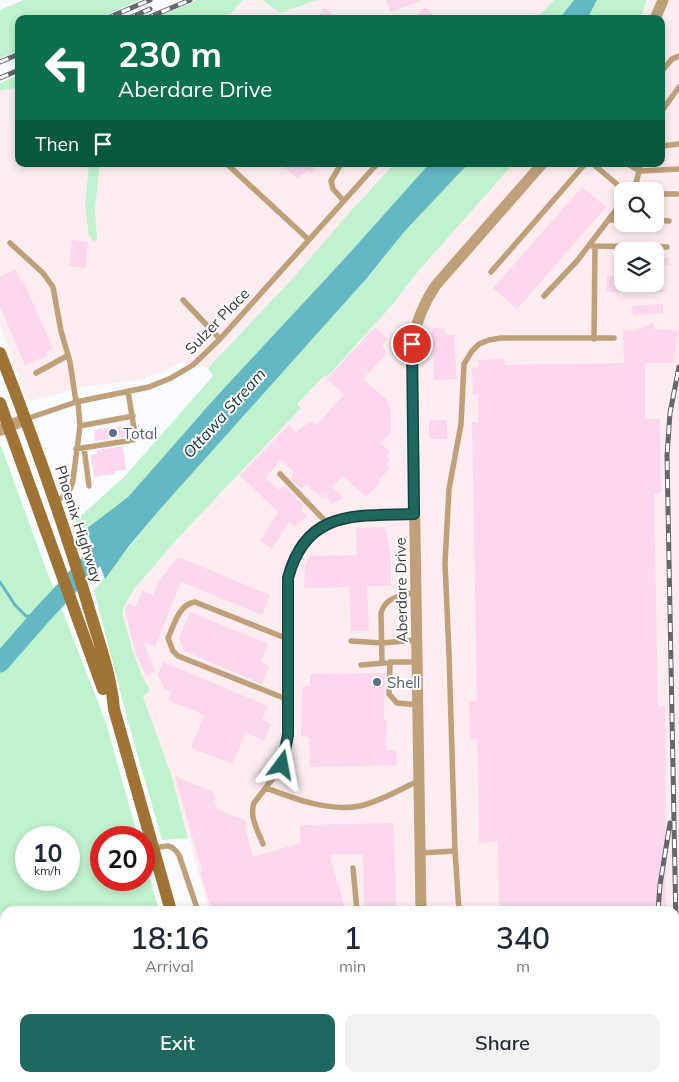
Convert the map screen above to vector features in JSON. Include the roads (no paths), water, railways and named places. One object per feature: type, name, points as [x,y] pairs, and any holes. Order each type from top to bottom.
[{"type":"main road","name":"Phoenix Highway","points":[[0,353],[65,528],[86,622],[106,697],[114,709],[147,826]]},
{"type":"main road","name":"Phoenix Highway","points":[[0,403],[4,429],[53,553],[86,622]]},
{"type":"main road","name":"Phoenix Highway","points":[[155,856],[170,906]]},
{"type":"street","points":[[657,15],[663,0]]},
{"type":"street","name":"Aberdare Drive","points":[[421,906],[412,344],[415,326],[424,303],[436,285],[539,167]]},
{"type":"street","points":[[4,429],[26,419]]},
{"type":"lane","points":[[665,67],[675,56],[679,56]]},
{"type":"lane","points":[[665,106],[679,87]]},
{"type":"lane","points":[[665,146],[679,144]]},
{"type":"lane","points":[[230,167],[309,240]]},
{"type":"lane","points":[[339,167],[331,181],[333,189],[344,201]]},
{"type":"lane","name":"Sulzer Place","points":[[26,419],[77,401],[149,387],[171,378],[193,365],[220,339],[374,167]]},
{"type":"lane","points":[[491,272],[582,167]]},
{"type":"lane","points":[[597,167],[614,182]]},
{"type":"lane","points":[[633,167],[640,171],[679,169]]},
{"type":"lane","points":[[636,182],[641,167]]},
{"type":"lane","points":[[664,194],[677,194]]},
{"type":"lane","points":[[544,296],[592,246],[614,214]]},
{"type":"lane","points":[[664,221],[669,221]]},
{"type":"lane","points":[[10,243],[44,273],[53,287],[77,401],[80,426],[72,488],[68,494],[56,502]]},
{"type":"lane","points":[[592,246],[667,246]]},
{"type":"lane","points":[[592,246],[594,339]]},
{"type":"lane","points":[[183,300],[220,339]]},
{"type":"lane","points":[[460,906],[455,851],[449,654],[444,563],[449,489],[461,424],[464,364],[479,344],[489,340],[501,338],[614,338]]},
{"type":"lane","points":[[36,373],[67,356]]},
{"type":"lane","points":[[76,449],[133,440],[135,435],[128,391]]},
{"type":"lane","points":[[80,426],[133,416]]},
{"type":"lane","points":[[84,448],[89,486]]},
{"type":"lane","points":[[280,474],[328,524]]},
{"type":"lane","points":[[263,844],[252,815],[254,803],[282,765],[287,749],[289,700],[288,578],[292,562],[315,532],[340,519],[414,514]]},
{"type":"lane","points":[[382,663],[381,612],[383,606],[393,598],[417,592]]},
{"type":"lane","points":[[288,639],[195,602],[189,603],[182,609],[168,638],[173,651],[178,656],[289,700]]},
{"type":"lane","points":[[351,641],[382,643],[418,640]]},
{"type":"lane","points":[[390,662],[389,694],[391,698],[397,703],[419,705]]},
{"type":"lane","points":[[361,665],[418,662]]},
{"type":"lane","points":[[266,788],[297,799],[337,808],[360,806],[378,800],[418,781]]},
{"type":"lane","points":[[155,848],[166,845],[174,848],[179,855],[196,906]]},
{"type":"lane","points":[[420,853],[455,851]]},
{"type":"lane","points":[[353,868],[357,906]]},
{"type":"water","points":[[574,0],[597,0],[589,15],[562,15]]},
{"type":"water","points":[[426,167],[465,167],[404,232],[367,278],[162,507],[129,546],[105,579],[86,529],[128,497],[215,398]]},
{"type":"waterway","name":"Ottawa Stream","points":[[0,663],[113,538]]},
{"type":"waterway","points":[[0,582],[15,605],[26,616],[41,616]]},
{"type":"railway","points":[[114,15],[150,0]]},
{"type":"railway","points":[[154,15],[190,0]]},
{"type":"railway","points":[[136,15],[150,9]]},
{"type":"railway","points":[[0,62],[15,56]]},
{"type":"railway","points":[[0,78],[15,72]]},
{"type":"railway","points":[[676,906],[667,456],[670,413],[679,367]]},
{"type":"railway","points":[[658,906],[670,823]]},
{"type":"place","name":"Total","points":[[113,433]]},
{"type":"place","name":"Shell","points":[[377,682]]}]
